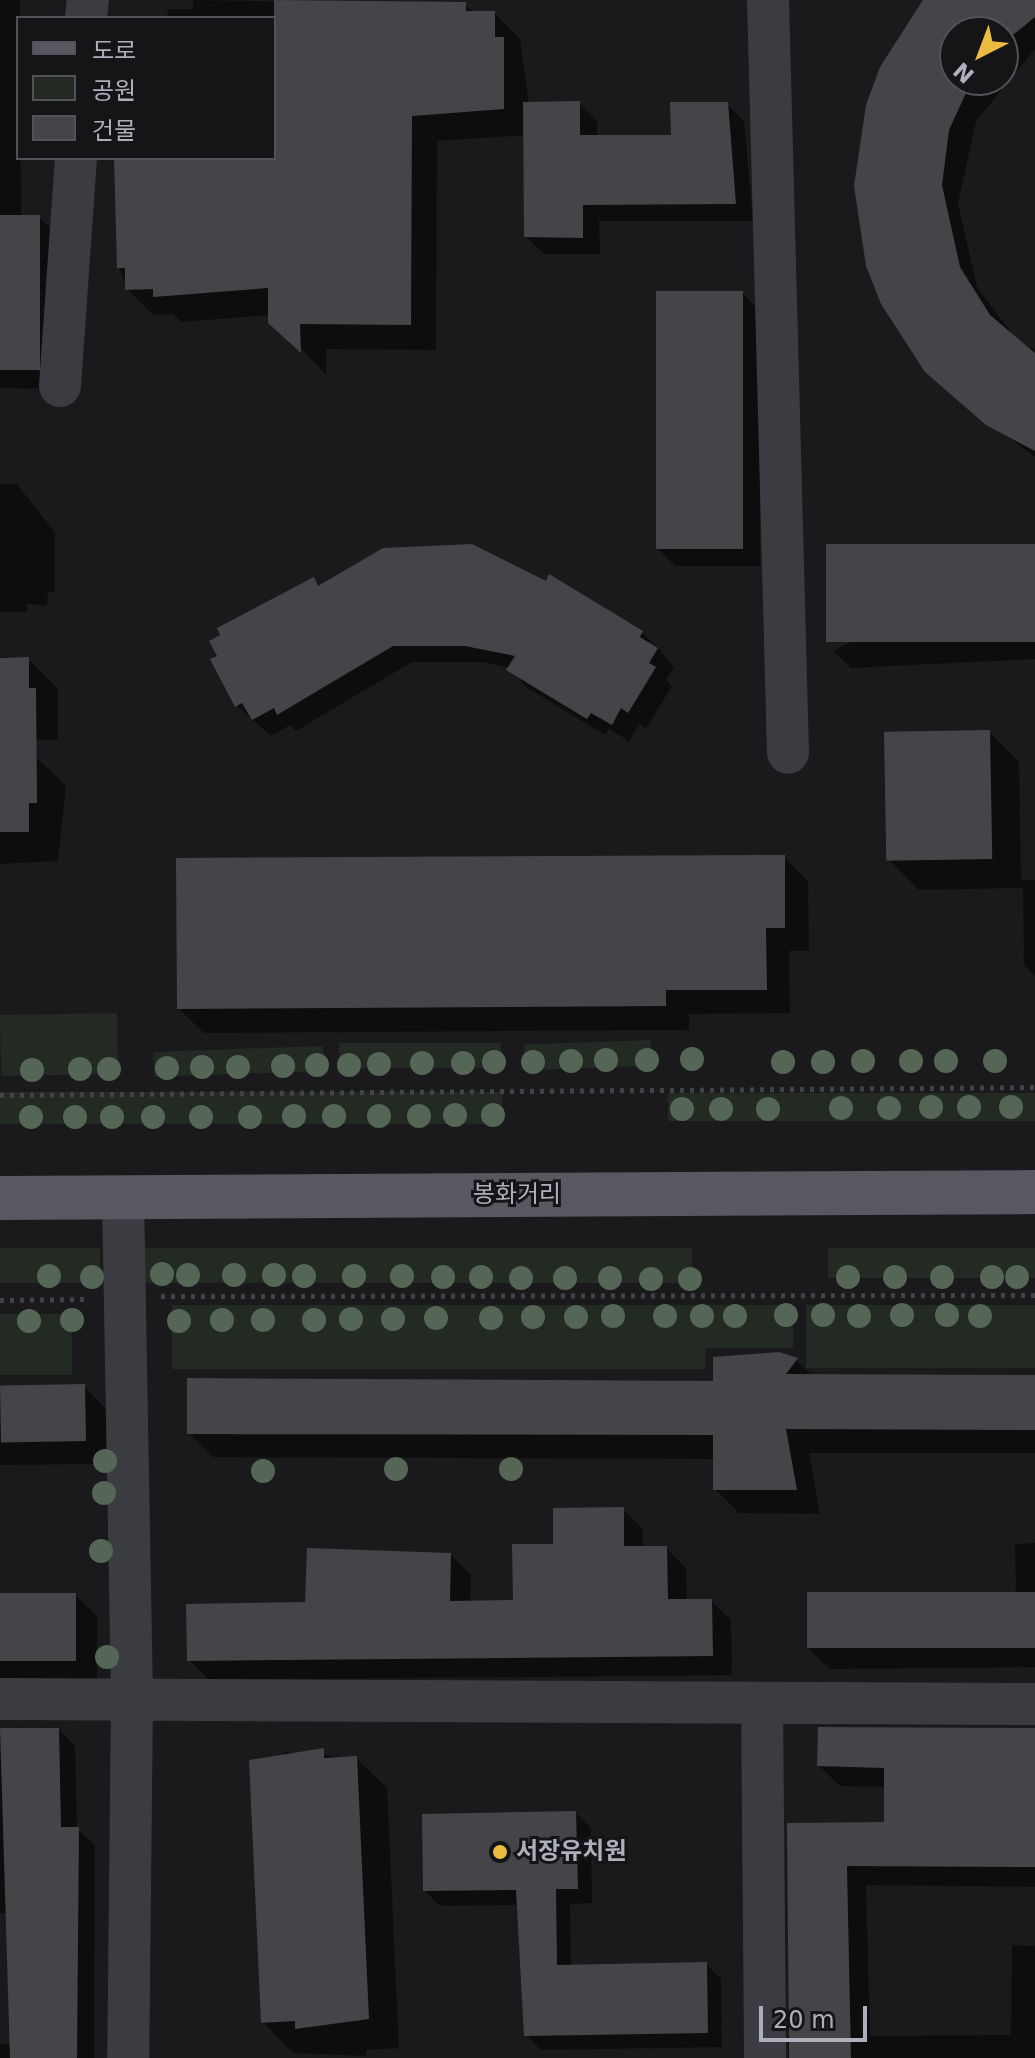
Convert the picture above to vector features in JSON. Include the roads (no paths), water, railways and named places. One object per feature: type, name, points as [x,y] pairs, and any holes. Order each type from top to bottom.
[{"type":"main road","name":"봉화거리","points":[[0,1198],[1035,1192]]},
{"type":"street","points":[[768,0],[788,753]]},
{"type":"street","points":[[60,386],[76,160]]},
{"type":"street","points":[[123,1197],[132,1698],[128,2058]]},
{"type":"street","points":[[0,1699],[1035,1704]]},
{"type":"street","points":[[762,1703],[765,2058]]},
{"type":"place","name":"서장유치원","points":[[500,1852]]}]
